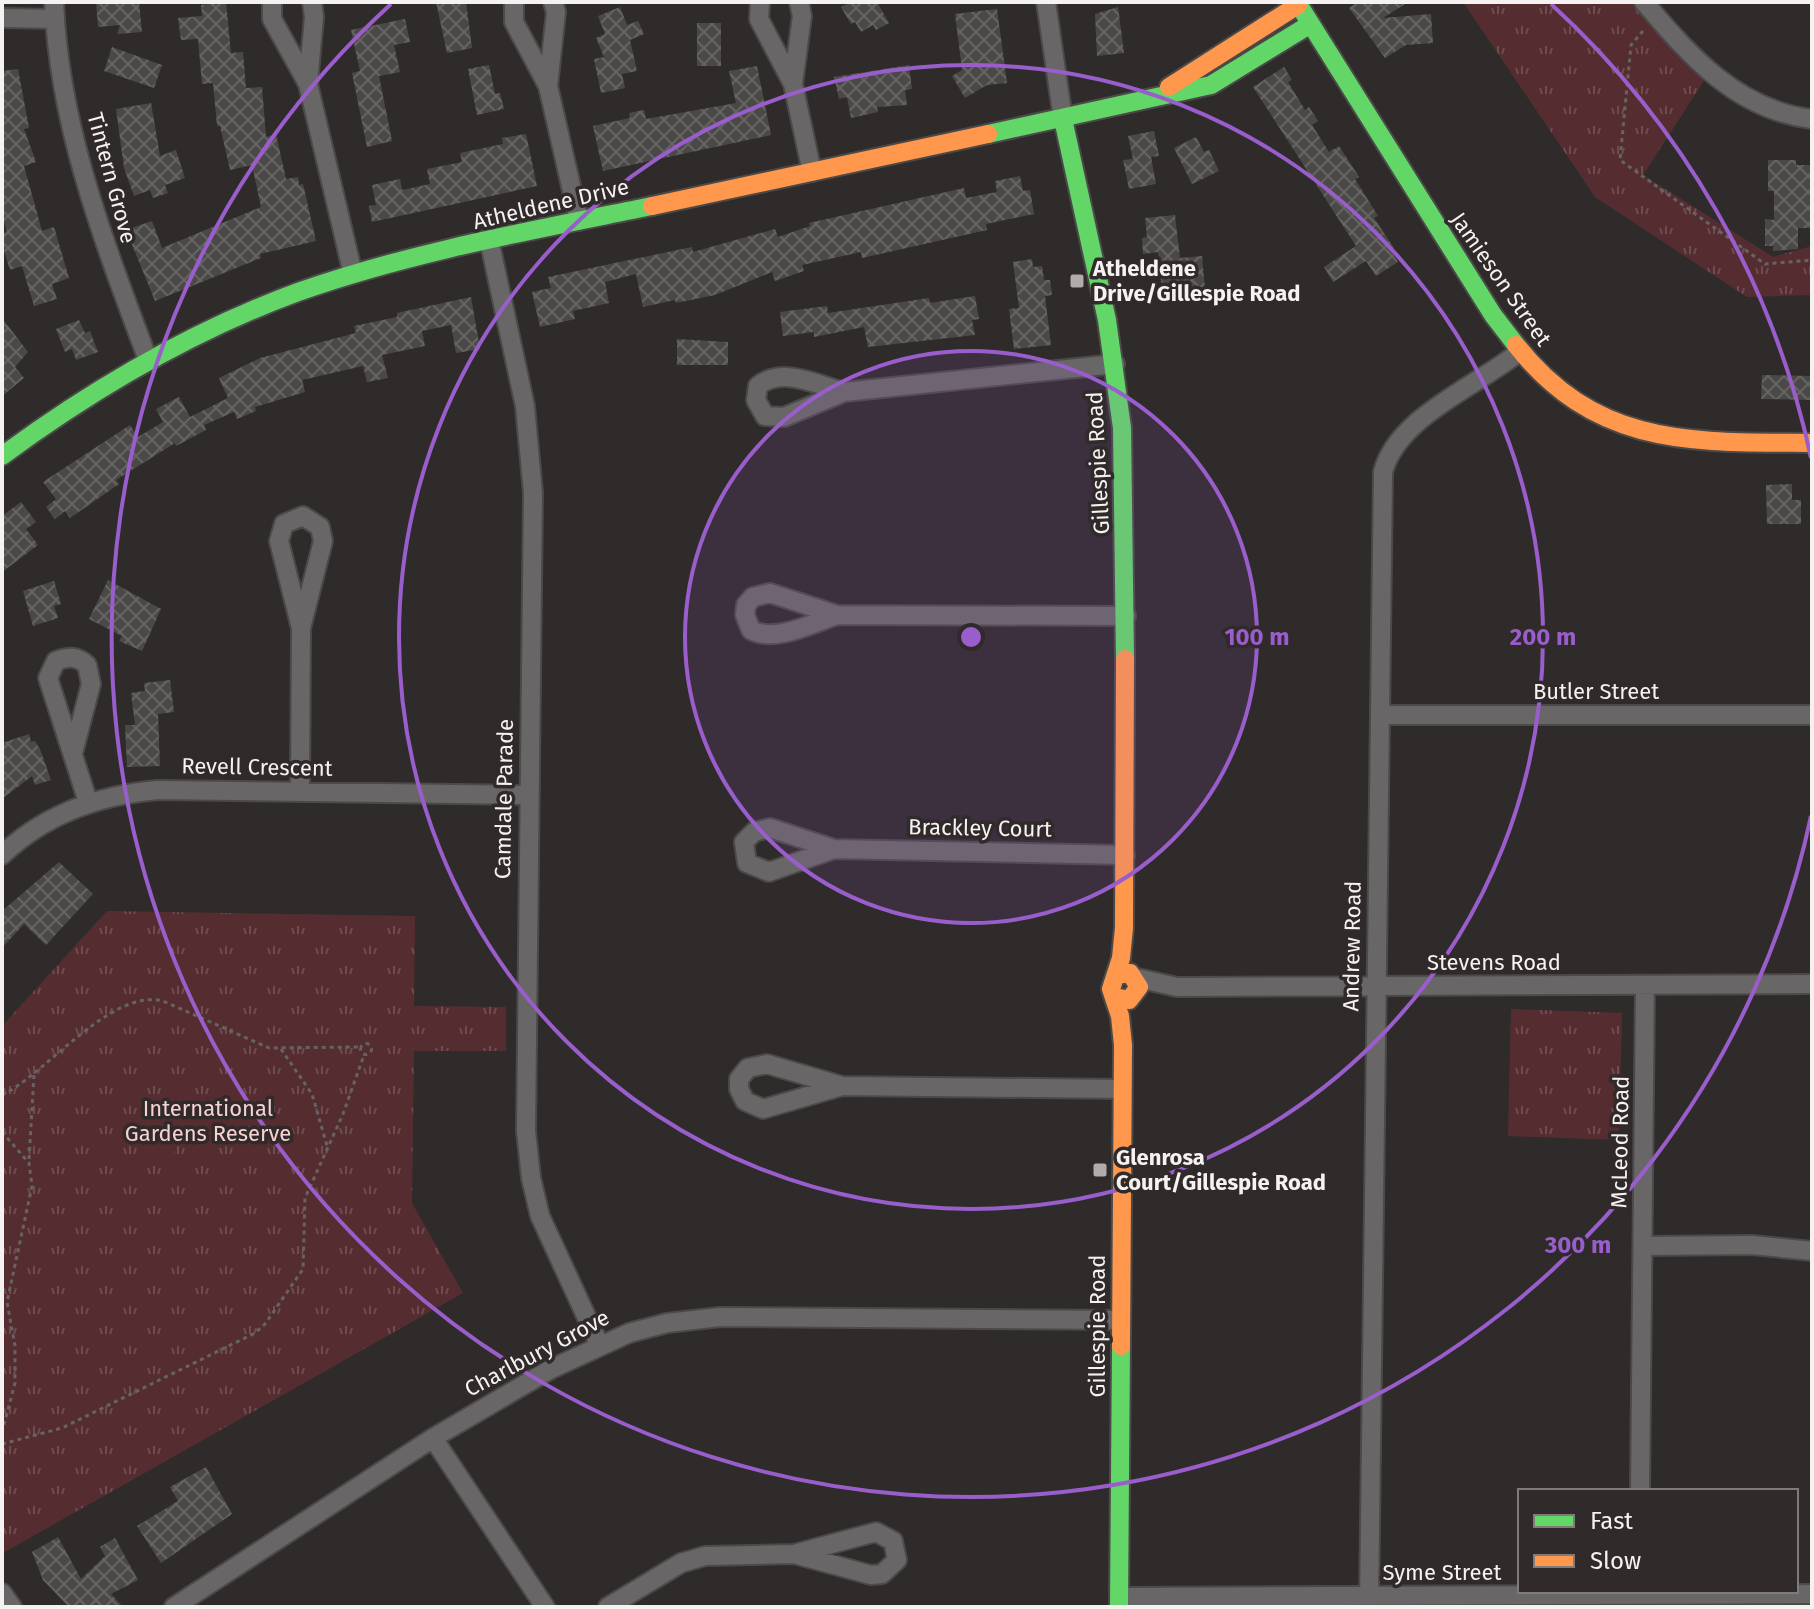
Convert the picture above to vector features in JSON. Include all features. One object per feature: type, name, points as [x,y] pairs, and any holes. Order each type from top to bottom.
[{"type":"street","points":[[272,2],[272,19],[308,84],[353,274]]},
{"type":"street","points":[[308,84],[314,17],[312,2]]},
{"type":"street","points":[[514,2],[514,22],[548,86],[579,221]]},
{"type":"street","points":[[548,86],[556,12],[553,2]]},
{"type":"street","points":[[760,2],[759,19],[793,84],[812,172]]},
{"type":"street","points":[[793,84],[802,16],[799,2]]},
{"type":"street","name":"Gillespie Road","points":[[1046,2],[1063,119],[1115,364],[1126,482],[1124,928],[1129,987],[1122,1089],[1120,1602]]},
{"type":"street","name":"Atheldene Drive","points":[[1148,98],[1214,61],[1297,4]]},
{"type":"street","name":"Jamieson Street","points":[[1297,4],[1519,352],[1539,374],[1578,403],[1647,434],[1692,442],[1812,443]]},
{"type":"street","points":[[1650,9],[1683,48],[1731,89],[1780,113],[1812,119]]},
{"type":"street","points":[[2,18],[55,10]]},
{"type":"street","name":"Tintern Grove","points":[[55,10],[64,90],[85,186],[113,272],[148,360]]},
{"type":"street","name":"Atheldene Drive","points":[[2,456],[52,419],[148,360],[296,293],[353,274],[579,221],[1211,85],[1309,25]]},
{"type":"street","name":"Camdale Parade","points":[[490,244],[515,355],[531,450],[524,1048],[531,1178],[552,1249],[599,1344]]},
{"type":"street","name":"Andrew Road","points":[[1369,1602],[1380,496],[1391,448],[1408,429],[1519,352]]},
{"type":"street","points":[[844,392],[1115,364]]},
{"type":"street","points":[[300,791],[301,628],[323,541],[320,527],[303,516],[284,524],[279,541],[301,628]]},
{"type":"street","points":[[837,615],[1126,616]]},
{"type":"street","name":"Butler Street","points":[[1380,715],[1812,715]]},
{"type":"street","points":[[73,753],[88,802]]},
{"type":"street","name":"Revell Crescent","points":[[2,855],[54,818],[88,802],[117,794],[158,790],[528,795]]},
{"type":"street","name":"Brackley Court","points":[[834,849],[1125,855]]},
{"type":"street","name":"Stevens Road","points":[[1129,987],[1812,984]]},
{"type":"street","name":"McLeod Road","points":[[1640,1489],[1645,985]]},
{"type":"street","points":[[842,1086],[763,1109],[745,1101],[739,1089],[739,1079],[748,1068],[767,1064],[842,1086],[1122,1089]]},
{"type":"street","points":[[1643,1246],[1752,1245],[1812,1251]]},
{"type":"street","name":"Charlbury Grove","points":[[174,1607],[433,1438],[599,1344],[667,1323],[720,1317],[1121,1320]]},
{"type":"street","points":[[433,1438],[545,1607]]},
{"type":"street","points":[[608,1607],[681,1563],[705,1556],[794,1554],[876,1532],[893,1541],[897,1560],[882,1574],[871,1575],[794,1554]]},
{"type":"street","points":[[2,1593],[12,1607]]},
{"type":"street","name":"Syme Street","points":[[1120,1602],[1369,1602],[1812,1594]]},
{"type":"path","points":[[1650,9],[1631,45],[1620,160],[1765,264],[1812,260]]},
{"type":"path","points":[[2,1095],[118,1010],[147,1000],[163,1001],[250,1041],[281,1048],[361,1047],[365,1044],[371,1047],[370,1053],[364,1055]]},
{"type":"path","points":[[2,1444],[62,1428],[255,1333],[265,1324],[303,1269],[306,1250],[303,1210],[364,1055],[361,1047]]},
{"type":"path","points":[[281,1048],[312,1094],[328,1149]]},
{"type":"path","points":[[2,1432],[15,1383],[15,1346],[7,1302],[32,1186],[29,1163],[34,1074]]},
{"type":"path","points":[[2,1132],[29,1163]]},
{"type":"green space","points":[[1463,2],[1644,2],[1709,73],[1643,175],[1773,257],[1812,246],[1812,295],[1747,297],[1595,197]]},
{"type":"green space","name":"International Gardens Reserve","points":[[107,911],[415,916],[414,1006],[506,1007],[506,1051],[414,1051],[412,1203],[463,1293],[3,1553],[2,1026]]},
{"type":"green space","points":[[1511,1009],[1622,1013],[1619,1140],[1508,1136]]},
{"type":"green space","points":[[163,1134],[174,1142],[174,1160],[143,1154],[150,1138]]},
{"type":"building","points":[[96,2],[139,2],[142,32],[117,34],[120,25],[98,27]]},
{"type":"building","points":[[226,2],[231,53],[243,52],[246,88],[262,87],[266,137],[276,134],[286,179],[298,177],[299,185],[303,184],[316,241],[260,254],[261,258],[155,301],[126,230],[152,221],[162,248],[261,207],[252,165],[230,170],[220,126],[217,126],[213,83],[202,84],[198,39],[181,40],[178,18],[202,16],[201,5]]},
{"type":"building","points":[[436,2],[466,2],[472,48],[447,53]]},
{"type":"building","points":[[851,2],[877,2],[889,23],[876,30],[873,25],[861,32],[855,22],[851,24],[841,7]]},
{"type":"building","points":[[1358,2],[1408,2],[1383,18],[1431,14],[1433,43],[1406,45],[1385,58],[1349,8]]},
{"type":"building","points":[[620,7],[627,25],[638,21],[644,34],[630,40],[637,71],[622,74],[625,88],[601,93],[594,59],[604,57],[596,38],[605,34],[598,16]]},
{"type":"building","points":[[1118,7],[1124,53],[1097,56],[1095,14]]},
{"type":"building","points":[[997,9],[1007,83],[987,85],[965,98],[952,76],[962,70],[955,14]]},
{"type":"building","points":[[405,19],[410,42],[394,45],[400,72],[379,76],[392,141],[367,147],[352,73],[360,71],[351,30]]},
{"type":"building","points":[[697,23],[721,23],[721,66],[697,66]]},
{"type":"building","points":[[112,47],[162,65],[154,88],[104,71]]},
{"type":"building","points":[[489,65],[495,94],[500,93],[504,109],[477,115],[468,69]]},
{"type":"building","points":[[909,65],[912,89],[905,90],[907,105],[877,107],[878,112],[851,118],[847,97],[839,99],[834,77]]},
{"type":"building","points":[[757,66],[771,135],[603,171],[593,126],[630,118],[629,113],[644,110],[646,119],[736,103],[729,71]]},
{"type":"building","points":[[1284,67],[1292,80],[1288,82],[1305,110],[1309,107],[1318,121],[1312,125],[1329,152],[1339,146],[1359,177],[1355,179],[1378,216],[1374,218],[1394,248],[1390,250],[1398,262],[1376,276],[1366,261],[1333,282],[1324,267],[1356,246],[1253,87]]},
{"type":"building","points":[[18,69],[29,128],[24,129],[36,162],[24,166],[42,231],[54,227],[69,278],[52,284],[57,299],[34,306],[22,266],[10,270],[2,244],[2,233],[7,232],[2,215],[2,71]]},
{"type":"building","points":[[151,103],[160,156],[176,150],[185,178],[165,185],[168,193],[153,198],[150,190],[134,196],[124,168],[116,109]]},
{"type":"building","points":[[1154,131],[1159,156],[1151,157],[1156,184],[1129,189],[1123,160],[1133,159],[1128,136]]},
{"type":"building","points":[[526,134],[537,186],[372,222],[369,206],[376,205],[372,185],[400,179],[402,190],[430,184],[427,169],[462,162],[460,153],[503,144],[502,138]]},
{"type":"building","points":[[1196,137],[1204,152],[1209,150],[1219,171],[1192,184],[1174,148]]},
{"type":"building","points":[[1768,160],[1796,160],[1796,165],[1812,165],[1812,228],[1798,228],[1798,249],[1773,251],[1773,246],[1765,246],[1765,219],[1774,220],[1774,191],[1768,191]]},
{"type":"building","points":[[1020,176],[1023,191],[1030,190],[1034,214],[986,224],[987,230],[862,258],[861,252],[802,265],[804,271],[775,281],[772,272],[715,295],[676,303],[675,300],[643,307],[636,274],[605,282],[609,303],[573,311],[575,319],[540,327],[532,292],[551,288],[548,277],[692,247],[693,252],[775,229],[778,237],[810,226],[809,223],[964,188],[966,198],[997,192],[995,181]]},
{"type":"building","points":[[1175,215],[1180,258],[1202,256],[1205,289],[1182,291],[1183,298],[1163,300],[1158,252],[1143,254],[1142,238],[1147,237],[1145,218]]},
{"type":"building","points":[[1032,259],[1033,267],[1042,266],[1044,280],[1050,280],[1052,295],[1045,296],[1051,345],[1014,349],[1009,309],[1019,308],[1013,262]]},
{"type":"building","points":[[975,296],[979,319],[972,320],[975,335],[868,347],[864,327],[814,337],[814,332],[783,336],[780,312],[827,306],[828,313],[929,298],[930,303]]},
{"type":"building","points":[[471,297],[480,349],[456,353],[451,325],[422,331],[425,346],[382,355],[388,378],[367,382],[363,366],[302,380],[305,392],[255,407],[256,411],[237,419],[234,412],[204,425],[206,430],[176,446],[175,443],[116,480],[119,484],[70,518],[65,511],[55,519],[46,507],[56,499],[43,482],[130,425],[138,437],[163,422],[156,409],[179,397],[190,417],[228,398],[219,378],[260,358],[356,333],[354,326],[397,317],[397,313]]},
{"type":"building","points":[[2,318],[28,352],[15,367],[24,378],[2,396]]},
{"type":"building","points":[[79,320],[85,333],[90,331],[98,352],[76,360],[72,349],[65,352],[56,329]]},
{"type":"building","points":[[677,339],[728,342],[728,365],[677,365]]},
{"type":"building","points":[[1762,375],[1812,376],[1812,400],[1761,399]]},
{"type":"building","points":[[1792,484],[1792,500],[1801,500],[1801,524],[1767,524],[1766,485]]},
{"type":"building","points":[[21,502],[36,522],[26,529],[38,545],[2,572],[2,516]]},
{"type":"building","points":[[108,580],[161,609],[142,651],[119,641],[122,636],[89,619]]},
{"type":"building","points":[[54,581],[61,604],[54,606],[58,618],[33,626],[23,591]]},
{"type":"building","points":[[170,680],[174,712],[158,714],[160,766],[127,767],[125,725],[135,725],[131,693],[145,691],[144,683]]},
{"type":"building","points":[[29,734],[31,742],[35,741],[40,749],[51,780],[35,785],[32,776],[2,799],[2,743]]},
{"type":"building","points":[[59,862],[93,894],[46,945],[24,924],[2,948],[2,911]]},
{"type":"building","points":[[206,1467],[232,1514],[161,1563],[137,1526],[178,1501],[170,1487]]},
{"type":"building","points":[[58,1537],[81,1579],[105,1556],[100,1547],[115,1538],[138,1580],[111,1594],[123,1607],[69,1607],[43,1580],[32,1552]]},
{"type":"traffic: fast","points":[[1297,2],[1493,315],[1516,345]]},
{"type":"traffic: fast","points":[[988,134],[1211,85],[1309,25]]},
{"type":"traffic: fast","points":[[1063,119],[1107,320],[1122,428],[1125,659]]},
{"type":"traffic: fast","points":[[2,456],[36,431],[144,364],[259,307],[384,265],[518,233],[652,206]]},
{"type":"traffic: fast","points":[[1119,1607],[1121,1346]]},
{"type":"traffic: slow","points":[[1169,87],[1298,5]]},
{"type":"traffic: slow","points":[[652,206],[988,134]]},
{"type":"traffic: slow","points":[[1516,345],[1547,379],[1580,404],[1614,421],[1687,439],[1812,443]]},
{"type":"traffic: slow","points":[[1121,1346],[1123,1045],[1120,1016],[1111,989],[1121,958],[1124,928],[1125,659]]},
{"type":"traffic: slow","points":[[1115,997],[1129,1000],[1139,987],[1130,973],[1116,975]]},
{"type":"place","name":"Atheldene Drive/Gillespie Road","points":[[1077,281]]},
{"type":"place","name":"Glenrosa Court/Gillespie Road","points":[[1100,1170]]}]
